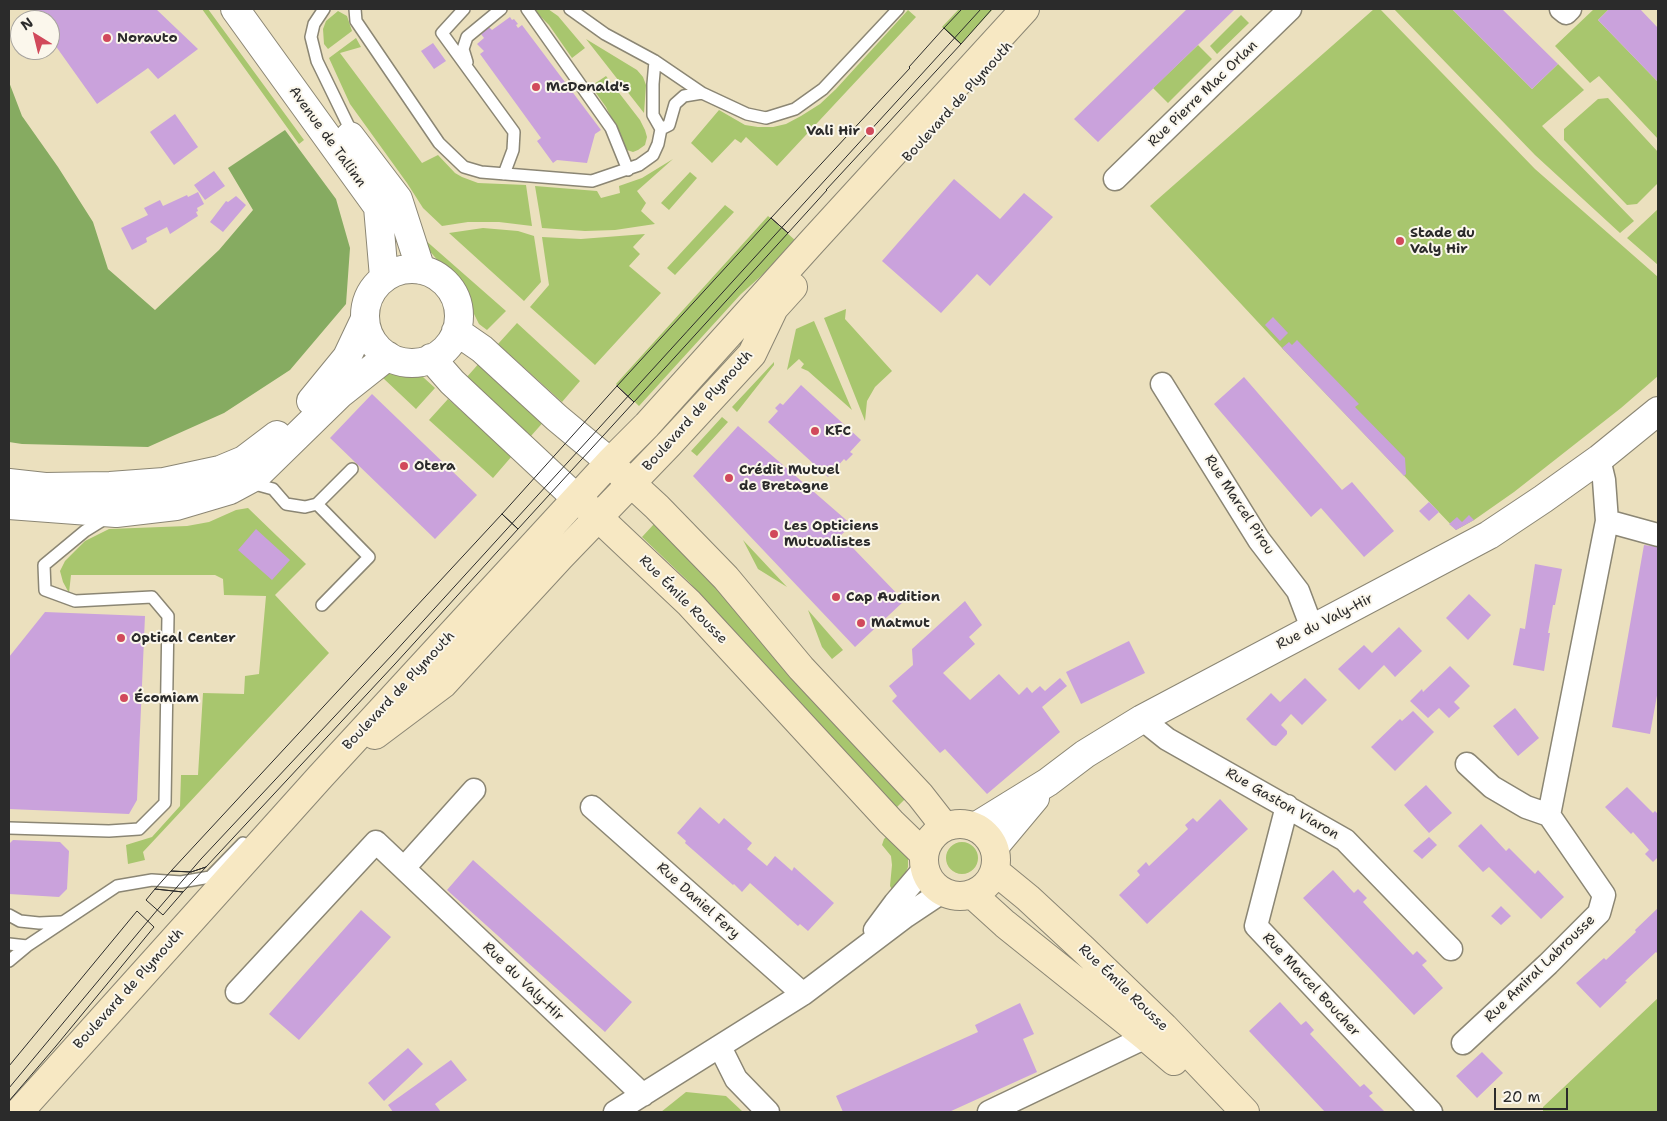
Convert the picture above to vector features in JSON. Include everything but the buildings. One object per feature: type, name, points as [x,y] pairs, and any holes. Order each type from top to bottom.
[{"type":"main road","name":"Boulevard de Plymouth","points":[[18,1112],[320,777],[610,462],[647,425],[1025,9]]},
{"type":"main road","name":"Boulevard de Plymouth","points":[[320,777],[443,684],[632,483],[752,354],[774,308],[1004,51],[1039,9]]},
{"type":"main road","points":[[610,462],[726,578],[801,668],[920,795],[945,827]]},
{"type":"main road","name":"Rue Émile Rousse","points":[[577,498],[689,603],[892,822],[924,861]]},
{"type":"main road","points":[[960,824],[975,827],[986,835],[995,859],[987,886],[973,895],[957,897],[942,892],[930,882],[924,861],[931,838],[945,827],[960,824]]},
{"type":"main road","name":"Rue Émile Rousse","points":[[995,859],[1028,898],[1164,1027],[1245,1112]]},
{"type":"main road","name":"Rue Émile Rousse","points":[[973,895],[1005,924],[1146,1037],[1178,1065],[1224,1112]]},
{"type":"street","name":"Avenue de Tallinn","points":[[235,9],[378,208],[384,277]]},
{"type":"street","name":"Avenue de Tallinn","points":[[259,9],[364,156],[398,199],[421,270]]},
{"type":"street","name":"Rue Pierre Mac Orlan","points":[[1115,179],[1290,9]]},
{"type":"street","points":[[1561,9],[1566,13],[1570,9]]},
{"type":"street","points":[[402,269],[421,270],[436,275],[448,286],[456,300],[459,315],[456,331],[446,347],[431,358],[417,362],[402,361],[388,356],[376,347],[368,334],[365,320],[366,303],[373,289],[384,277],[402,269]]},
{"type":"street","points":[[9,483],[45,487],[110,486],[164,482],[220,470],[244,460],[293,422],[328,382],[348,357],[365,320]]},
{"type":"street","points":[[456,331],[482,349],[557,418],[610,462]]},
{"type":"street","points":[[9,505],[116,513],[176,506],[230,490],[256,476],[340,394],[388,356]]},
{"type":"street","name":"Rue Émile Rousse","points":[[431,358],[452,382],[577,498]]},
{"type":"street","name":"Rue Marcel Pirou","points":[[1162,384],[1259,540],[1298,591],[1312,628]]},
{"type":"street","name":"Rue du Valy-Hir","points":[[975,827],[1048,782],[1085,754],[1142,718],[1489,535],[1599,459],[1658,410]]},
{"type":"street","points":[[1467,764],[1500,792],[1526,807],[1549,815],[1607,521],[1604,480],[1599,459]]},
{"type":"street","points":[[1607,521],[1658,535]]},
{"type":"street","name":"Rue Gaston Viaron","points":[[1142,718],[1167,739],[1344,840],[1451,949]]},
{"type":"street","name":"Rue du Valy-Hir","points":[[995,859],[1048,782]]},
{"type":"street","points":[[404,868],[474,790]]},
{"type":"street","name":"Rue Marcel Boucher","points":[[1287,806],[1256,926],[1431,1112]]},
{"type":"street","name":"Rue Daniel Fery","points":[[592,807],[803,994]]},
{"type":"street","name":"Rue Amiral Labrousse","points":[[1463,1043],[1548,964],[1599,913],[1604,895],[1549,815]]},
{"type":"street","name":"Rue du Valy-Hir","points":[[237,992],[376,842],[642,1095]]},
{"type":"street","points":[[863,948],[924,861]]},
{"type":"street","points":[[616,1112],[803,994],[863,948],[942,892]]},
{"type":"street","points":[[989,1112],[1146,1037]]},
{"type":"street","points":[[720,1047],[736,1079],[768,1112]]},
{"type":"lane","points":[[324,9],[314,24],[311,37],[317,61],[364,156]]},
{"type":"lane","points":[[355,9],[356,21],[439,143],[462,166],[481,172],[592,182],[640,165],[653,155],[658,144],[661,129],[654,115],[653,84],[655,61]]},
{"type":"lane","points":[[464,9],[442,33],[514,132],[513,150],[504,174]]},
{"type":"lane","points":[[469,70],[463,49],[467,37],[501,9]]},
{"type":"lane","points":[[527,9],[611,128],[628,170]]},
{"type":"lane","points":[[571,10],[605,34],[655,61],[702,93],[747,114],[766,118],[795,109],[823,89],[898,9]]},
{"type":"lane","points":[[661,129],[669,125],[675,104],[684,96],[702,93]]},
{"type":"lane","points":[[273,460],[273,489]]},
{"type":"lane","points":[[246,481],[273,489],[286,504],[305,507],[318,504],[352,469]]},
{"type":"lane","points":[[318,504],[369,557],[322,605]]},
{"type":"lane","points":[[9,828],[109,831],[139,829],[165,803],[168,616],[152,597],[74,601],[45,590],[44,565],[85,530],[116,513]]},
{"type":"lane","points":[[274,813],[320,777]]},
{"type":"lane","points":[[9,961],[27,946],[117,886],[152,880],[181,882],[210,877],[248,838]]},
{"type":"lane","points":[[9,916],[20,921],[40,923],[62,922]]},
{"type":"lane","points":[[9,944],[27,946]]},
{"type":"green space","points":[[202,9],[208,9],[304,140],[299,144]]},
{"type":"green space","points":[[533,9],[548,9],[558,16],[585,48],[572,58],[549,25]]},
{"type":"green space","points":[[959,9],[993,9],[961,44],[942,27]]},
{"type":"green space","name":"Stade du Valy Hir","points":[[1374,9],[1380,9],[1535,169],[1658,277],[1658,376],[1621,408],[1514,492],[1456,530],[1282,348],[1150,206]]},
{"type":"green space","points":[[1394,9],[1452,9],[1532,89],[1558,64],[1584,90],[1542,126],[1634,221],[1620,233],[1535,155]]},
{"type":"green space","points":[[1594,9],[1609,9],[1598,20],[1658,82],[1658,139],[1599,76],[1590,83],[1555,46]]},
{"type":"green space","points":[[908,10],[916,17],[777,166],[746,137],[741,143],[735,139],[712,163],[691,143],[719,110],[745,125],[758,127],[773,127],[786,124],[801,116],[820,104],[836,89]]},
{"type":"green space","points":[[338,11],[347,16],[352,31],[328,49],[324,44],[323,29],[326,21]]},
{"type":"green space","points":[[1241,15],[1249,23],[1217,54],[1210,46]]},
{"type":"green space","points":[[356,38],[361,47],[340,53],[422,163],[438,155],[455,173],[478,183],[526,185],[532,226],[499,222],[468,222],[442,226],[423,208],[350,104],[329,58]]},
{"type":"green space","points":[[586,39],[637,70],[643,77],[646,85],[644,113]]},
{"type":"green space","points":[[1198,45],[1212,59],[1168,103],[1153,88]]},
{"type":"green space","points":[[606,76],[640,120],[645,130],[647,137],[645,145],[633,152],[627,150],[606,107],[591,86]]},
{"type":"green space","points":[[9,82],[22,116],[58,167],[93,222],[108,269],[155,310],[219,250],[253,210],[228,168],[285,130],[336,199],[350,248],[346,304],[290,370],[224,413],[148,447],[22,444],[9,442]]},
{"type":"green space","points":[[1608,98],[1658,152],[1658,183],[1637,204],[1627,205],[1564,140],[1564,129],[1598,99]]},
{"type":"green space","points":[[673,159],[637,191],[646,203],[641,211],[655,224],[615,230],[585,231],[542,228],[535,186],[597,191],[601,198],[620,193],[619,186],[642,178]]},
{"type":"green space","points":[[690,172],[697,178],[669,210],[661,203]]},
{"type":"green space","points":[[725,205],[734,212],[675,275],[667,268]]},
{"type":"green space","points":[[1658,209],[1658,265],[1627,238]]},
{"type":"green space","points":[[768,216],[796,241],[779,260],[741,294],[639,406],[616,384]]},
{"type":"green space","points":[[483,228],[518,231],[534,236],[541,282],[524,301],[449,233]]},
{"type":"green space","points":[[645,234],[633,247],[640,254],[629,266],[661,293],[595,365],[530,307],[549,285],[542,237],[581,239]]},
{"type":"green space","points":[[424,239],[506,311],[487,330],[479,324],[461,283],[454,273],[440,263],[427,248]]},
{"type":"green space","points":[[846,309],[845,319],[892,371],[875,387],[867,401],[865,421],[824,318]]},
{"type":"green space","points":[[814,321],[852,410],[808,371],[801,368],[804,364],[799,359],[787,370],[796,329]]},
{"type":"green space","points":[[517,323],[580,381],[562,402],[498,344]]},
{"type":"green space","points":[[481,361],[546,419],[531,436],[466,378]]},
{"type":"green space","points":[[774,362],[774,365],[737,412],[732,407]]},
{"type":"green space","points":[[396,371],[423,377],[435,388],[416,409],[383,378],[387,373]]},
{"type":"green space","points":[[448,399],[512,456],[493,478],[429,420]]},
{"type":"green space","points":[[722,417],[728,422],[697,456],[691,451]]},
{"type":"green space","points":[[248,508],[306,564],[275,595],[329,653],[143,852],[145,860],[128,864],[126,845],[152,837],[180,806],[181,775],[198,775],[203,693],[244,694],[245,676],[259,674],[266,596],[224,595],[223,579],[215,575],[71,575],[69,593],[60,571],[65,561],[85,541],[109,529],[187,526],[209,522],[236,510]]},
{"type":"green space","points":[[654,524],[672,538],[908,796],[896,808],[734,634],[689,582],[642,537]]},
{"type":"green space","points":[[743,540],[787,587],[758,569]]},
{"type":"green space","points":[[808,610],[843,650],[832,659],[822,647]]},
{"type":"green space","points":[[889,834],[903,848],[908,858],[908,867],[902,881],[893,891],[890,886],[891,856],[882,845],[884,839]]},
{"type":"green space","points":[[962,842],[968,843],[973,847],[977,852],[977,864],[973,869],[968,873],[962,874],[956,873],[951,869],[947,864],[946,858],[947,852],[951,847],[956,843]]},
{"type":"green space","points":[[1658,998],[1658,1112],[1543,1112],[1543,1107]]},
{"type":"green space","points":[[686,1092],[726,1096],[743,1112],[661,1112]]},
{"type":"tram line","points":[[962,9],[944,28],[961,44],[992,9]]},
{"type":"tram line","points":[[9,1088],[201,859],[393,654],[981,9]]},
{"type":"tram line","points":[[944,28],[961,44],[788,233],[771,218],[910,68],[944,28]]},
{"type":"tram line","points":[[771,218],[788,233],[634,402],[617,386],[771,218]]},
{"type":"tram line","points":[[617,386],[634,402],[518,529],[502,514],[617,386]]},
{"type":"tram line","points":[[502,514],[518,529],[395,664],[206,867],[191,872],[171,871],[502,514]]},
{"type":"tram line","points":[[206,867],[183,892],[155,889],[171,871],[191,872],[206,867]]},
{"type":"tram line","points":[[155,889],[183,892],[163,915],[146,900],[155,889]]},
{"type":"tram line","points":[[9,1066],[137,911],[154,927],[9,1101]]},
{"type":"place","name":"Norauto","points":[[107,38]]},
{"type":"place","name":"McDonald's","points":[[536,87]]},
{"type":"place","name":"Vali Hir","points":[[870,131]]},
{"type":"place","name":"Stade du Valy Hir","points":[[1400,241]]},
{"type":"place","name":"KFC","points":[[815,431]]},
{"type":"place","name":"Otera","points":[[404,466]]},
{"type":"place","name":"Crédit Mutuel de Bretagne","points":[[729,478]]},
{"type":"place","name":"Les Opticiens Mutualistes","points":[[774,534]]},
{"type":"place","name":"Cap Audition","points":[[836,597]]},
{"type":"place","name":"Matmut","points":[[861,623]]},
{"type":"place","name":"Optical Center","points":[[121,638]]},
{"type":"place","name":"Écomiam","points":[[124,698]]}]
